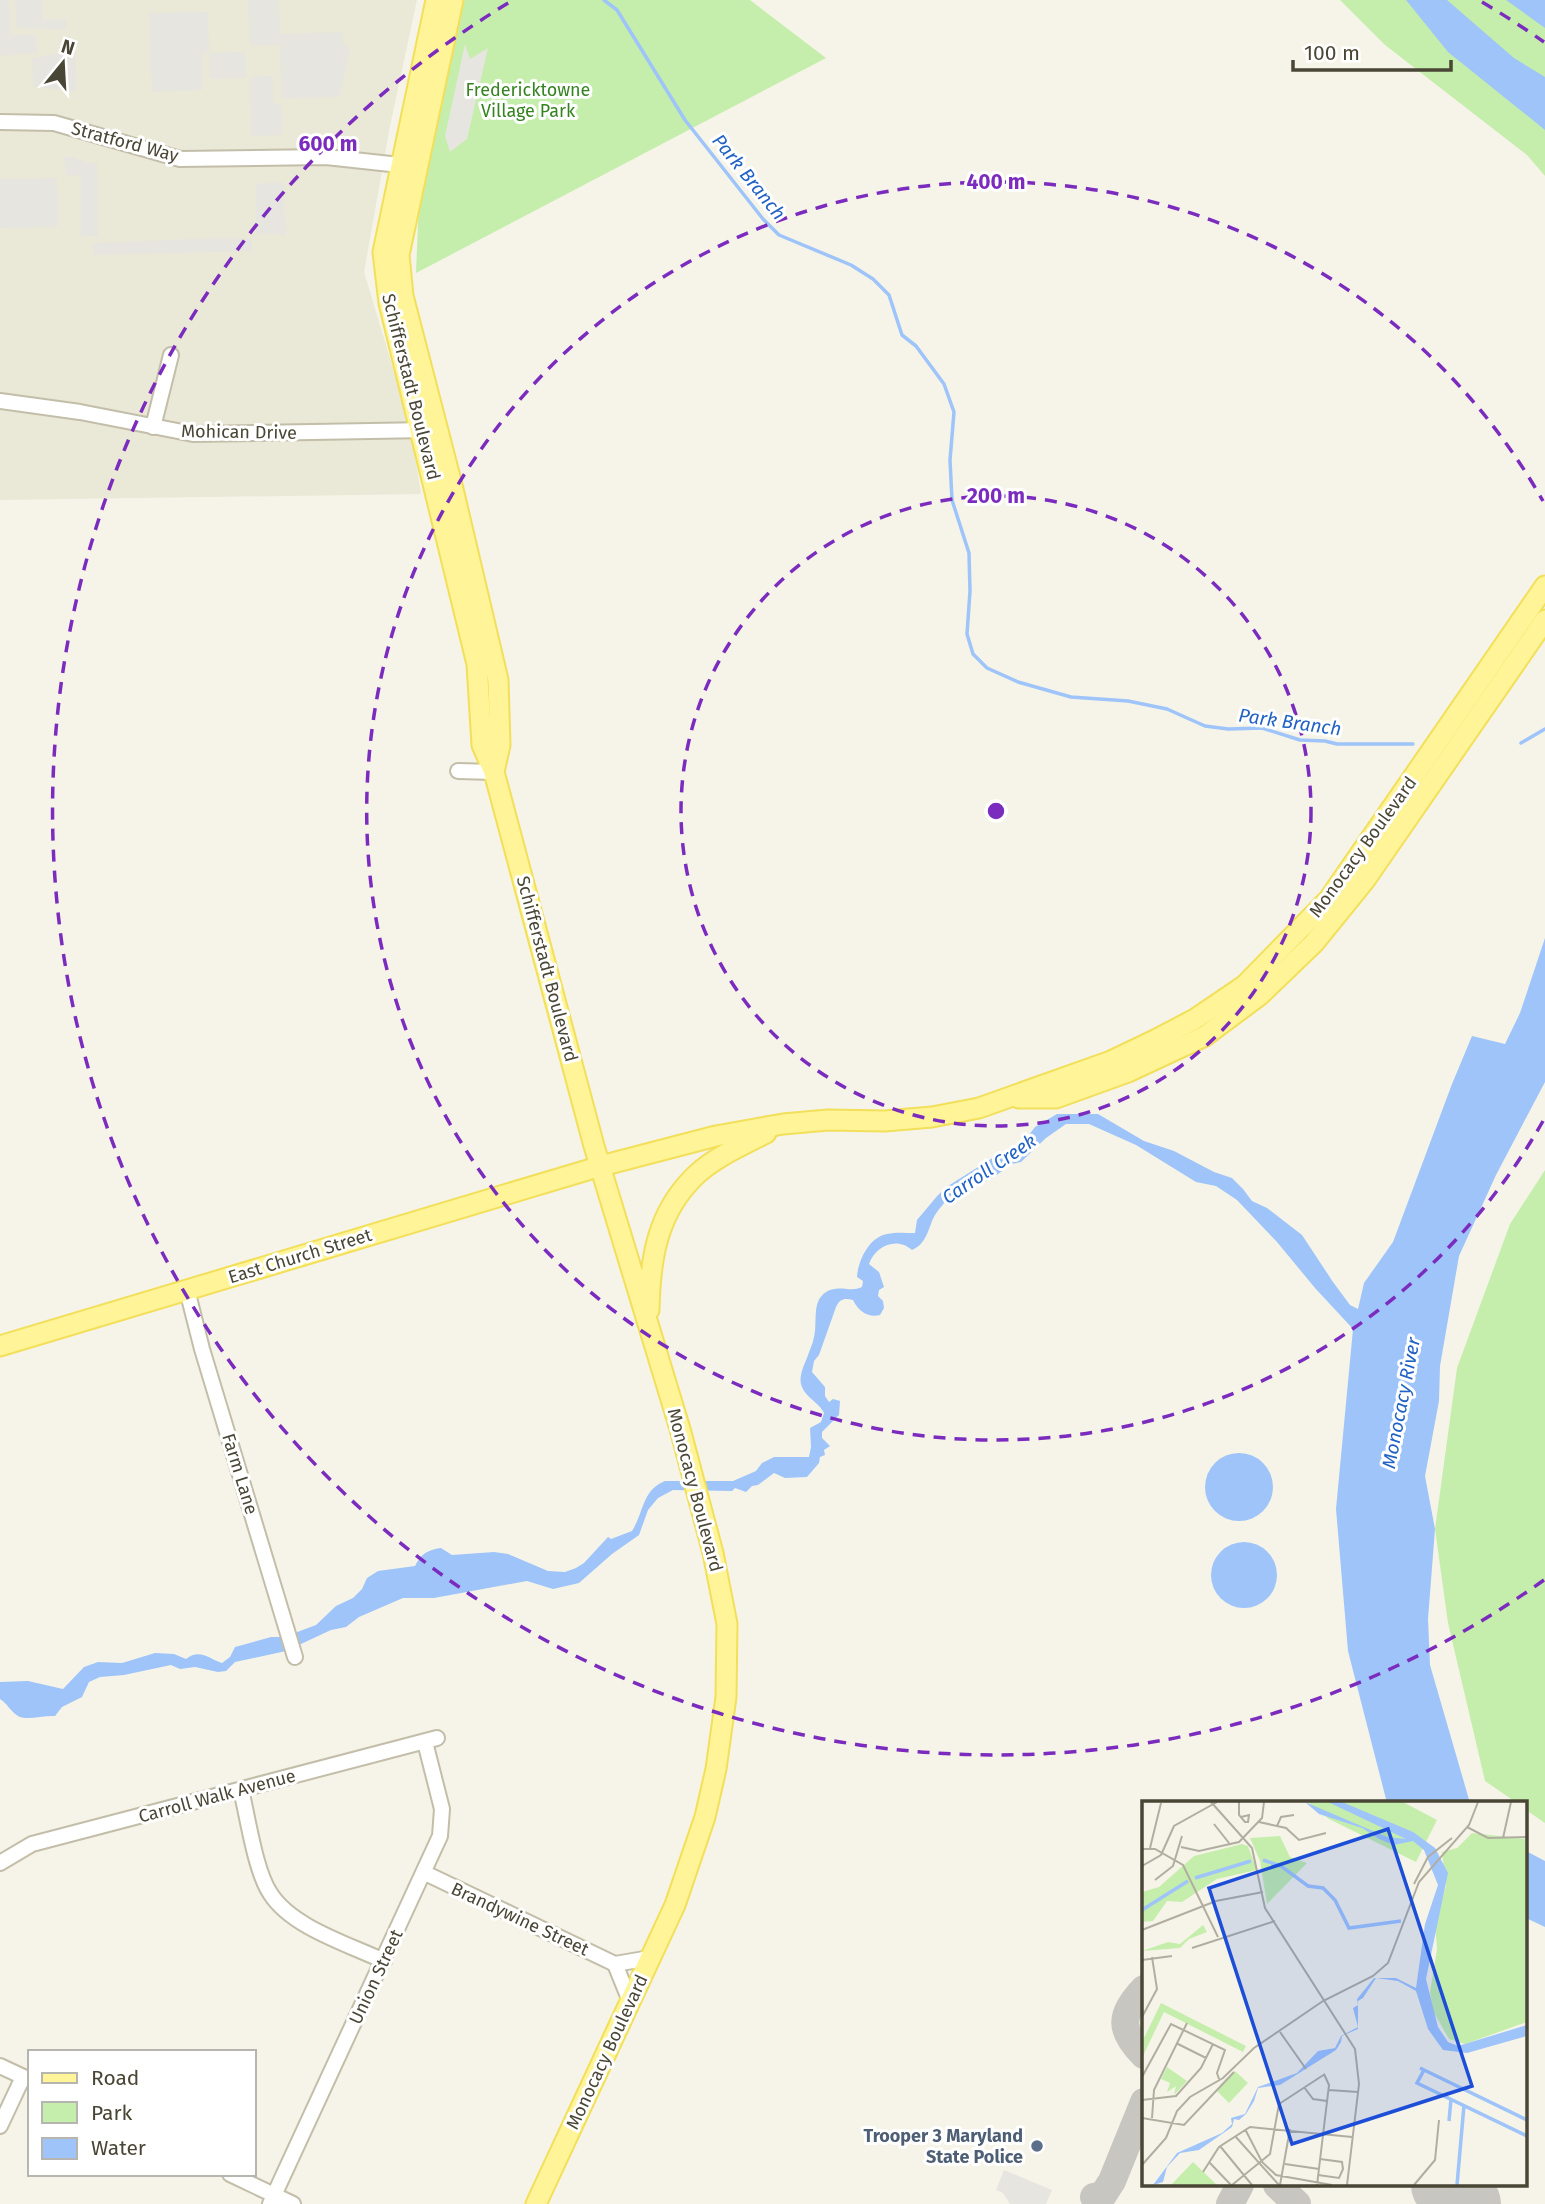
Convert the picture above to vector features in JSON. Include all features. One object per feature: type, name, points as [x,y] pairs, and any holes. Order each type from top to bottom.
[{"type":"main road","name":"Schifferstadt Boulevard","points":[[436,0],[409,166],[399,255],[404,296],[477,664],[482,745],[494,772],[600,1166]]},
{"type":"main road","name":"Schifferstadt Boulevard","points":[[409,166],[453,0]]},
{"type":"main road","name":"Monocacy Boulevard","points":[[536,2204],[675,1905],[705,1817],[716,1769],[726,1697],[727,1624],[713,1553],[680,1429],[600,1166],[716,1136],[783,1124],[932,1117],[979,1108],[1111,1061],[1195,1020],[1245,985],[1329,899],[1545,586]]},
{"type":"main road","name":"Monocacy Boulevard","points":[[1011,1098],[1055,1098],[1128,1072],[1205,1036],[1260,995],[1314,943],[1365,880],[1545,620]]},
{"type":"main road","points":[[649,1328],[655,1243],[661,1224],[673,1202],[696,1175],[783,1124]]},
{"type":"main road","name":"East Church Street","points":[[0,1346],[600,1166]]},
{"type":"street","name":"Stratford Way","points":[[0,122],[54,123],[180,159],[327,157],[409,166]]},
{"type":"street","points":[[153,427],[171,355]]},
{"type":"street","name":"Mohican Drive","points":[[0,401],[51,407],[193,434],[429,430]]},
{"type":"street","points":[[458,771],[494,772]]},
{"type":"street","name":"Farm Lane","points":[[187,1290],[202,1349],[295,1657]]},
{"type":"street","name":"Carroll Walk Avenue","points":[[0,1863],[32,1844],[431,1740]]},
{"type":"street","name":"Union Street","points":[[272,2199],[440,1836],[442,1809],[431,1740]]},
{"type":"street","points":[[241,1790],[260,1866],[269,1891],[281,1907],[304,1924],[384,1961]]},
{"type":"street","name":"Brandywine Street","points":[[425,1873],[615,1964]]},
{"type":"street","points":[[630,2001],[615,1964],[650,1958]]},
{"type":"street","points":[[0,2066],[27,2079],[0,2126]]},
{"type":"street","points":[[233,2176],[272,2199],[293,2204]]},
{"type":"shaded area","points":[[0,0],[417,0],[390,126],[364,272],[401,395],[413,443],[421,494],[0,500]]},
{"type":"shaded area","points":[[0,0],[9,0],[10,35],[36,35],[37,53],[0,56]]},
{"type":"shaded area","points":[[15,0],[42,0],[43,20],[66,19],[66,29],[17,28]]},
{"type":"shaded area","points":[[248,0],[278,0],[280,34],[342,32],[343,43],[350,50],[339,97],[282,99],[280,45],[250,46]]},
{"type":"shaded area","points":[[208,12],[209,53],[202,53],[203,90],[152,92],[149,13]]},
{"type":"shaded area","points":[[465,44],[470,59],[488,48],[467,139],[450,152],[445,136]]},
{"type":"shaded area","points":[[75,50],[77,91],[34,87],[32,58]]},
{"type":"shaded area","points":[[245,52],[246,78],[210,79],[209,53]]},
{"type":"shaded area","points":[[273,76],[273,103],[281,104],[282,135],[251,136],[250,77]]},
{"type":"shaded area","points":[[64,157],[97,163],[98,236],[81,236],[81,176],[66,175]]},
{"type":"shaded area","points":[[57,178],[58,227],[0,228],[0,179]]},
{"type":"shaded area","points":[[283,182],[286,235],[256,233],[256,184]]},
{"type":"shaded area","points":[[252,239],[252,251],[93,255],[93,243]]},
{"type":"shaded area","points":[[1004,2170],[1052,2190],[1046,2204],[1010,2204],[1003,2193],[996,2190]]},
{"type":"green space","name":"Fredericktowne Village Park","points":[[442,0],[750,0],[826,58],[416,273],[422,125]]},
{"type":"green space","points":[[1340,0],[1545,0],[1545,176],[1527,155],[1385,45]]},
{"type":"green space","points":[[1545,1170],[1545,1823],[1528,1811],[1528,1801],[1514,1801],[1485,1781],[1448,1623],[1435,1529],[1457,1368],[1510,1224]]},
{"type":"water","points":[[1406,0],[1447,0],[1514,58],[1545,77],[1545,130],[1448,52]]},
{"type":"water","points":[[1506,0],[1545,0],[1545,28]]},
{"type":"water","points":[[1545,938],[1545,1082],[1496,1175],[1459,1256],[1440,1366],[1439,1401],[1425,1476],[1435,1529],[1428,1619],[1430,1665],[1469,1801],[1386,1801],[1348,1651],[1336,1509],[1353,1329],[1237,1200],[1216,1186],[1196,1182],[1136,1145],[1089,1124],[1066,1124],[1046,1138],[1021,1162],[1012,1164],[991,1179],[946,1198],[918,1247],[912,1250],[900,1244],[893,1244],[876,1252],[869,1264],[879,1272],[884,1287],[879,1290],[878,1296],[883,1301],[884,1308],[880,1315],[871,1315],[861,1310],[853,1300],[841,1301],[814,1361],[812,1372],[825,1387],[825,1396],[829,1402],[833,1399],[840,1401],[839,1415],[822,1432],[822,1438],[830,1446],[824,1450],[825,1455],[820,1457],[819,1463],[807,1477],[785,1478],[774,1473],[746,1492],[735,1488],[732,1491],[673,1490],[658,1498],[648,1510],[639,1535],[579,1583],[553,1589],[527,1581],[434,1598],[403,1598],[359,1617],[346,1627],[331,1630],[286,1651],[235,1662],[226,1671],[195,1667],[180,1669],[171,1665],[100,1677],[89,1682],[82,1697],[62,1707],[55,1716],[21,1717],[0,1699],[0,1682],[28,1681],[63,1689],[84,1667],[98,1662],[122,1663],[155,1653],[174,1654],[186,1659],[200,1654],[222,1663],[230,1657],[235,1647],[271,1637],[284,1637],[316,1625],[336,1606],[353,1598],[362,1589],[367,1578],[378,1571],[415,1566],[425,1553],[436,1549],[441,1548],[452,1555],[494,1552],[508,1554],[548,1571],[565,1572],[584,1563],[608,1537],[611,1539],[632,1531],[648,1496],[657,1485],[665,1481],[733,1481],[756,1471],[762,1463],[774,1457],[809,1457],[810,1428],[821,1422],[824,1413],[805,1392],[801,1378],[813,1340],[821,1296],[840,1288],[862,1287],[863,1281],[857,1277],[860,1264],[875,1240],[890,1233],[915,1233],[917,1220],[948,1186],[994,1157],[1003,1156],[1022,1144],[1035,1127],[1057,1114],[1098,1114],[1144,1141],[1174,1151],[1214,1172],[1232,1178],[1252,1201],[1267,1208],[1302,1235],[1350,1305],[1358,1309],[1364,1283],[1393,1242],[1472,1036],[1505,1044],[1520,1013]]},
{"type":"water","points":[[1239,1453],[1252,1456],[1263,1463],[1270,1474],[1273,1487],[1270,1500],[1263,1511],[1252,1518],[1239,1521],[1226,1518],[1215,1511],[1208,1500],[1205,1487],[1208,1474],[1215,1463],[1226,1456]]},
{"type":"water","points":[[1237,1542],[1251,1542],[1263,1547],[1272,1556],[1277,1575],[1275,1588],[1268,1599],[1251,1608],[1237,1608],[1225,1603],[1216,1594],[1211,1582],[1211,1568],[1216,1556],[1225,1547]]},
{"type":"water","points":[[1528,1852],[1545,1861],[1545,1927],[1528,1919]]},
{"type":"waterway","name":"Park Branch","points":[[604,0],[617,10],[685,120],[763,219],[779,235],[851,265],[873,279],[889,295],[902,335],[916,346],[944,384],[954,412],[950,460],[952,500],[969,553],[967,634],[973,654],[987,668],[1018,682],[1071,697],[1128,701],[1167,709],[1205,726],[1228,729],[1262,728],[1300,740],[1337,744],[1413,744]]},
{"type":"waterway","name":"Park Branch","points":[[1521,743],[1545,729]]},
{"type":"taxiway","points":[[1142,1991],[1130,2007],[1125,2022],[1130,2038],[1142,2053]]},
{"type":"taxiway","points":[[1094,2197],[1103,2195],[1112,2181],[1142,2107]]},
{"type":"taxiway","points":[[1230,2204],[1239,2186]]},
{"type":"taxiway","points":[[1278,2186],[1297,2204]]},
{"type":"runway","points":[[1447,2186],[1466,2204]]},
{"type":"place","name":"Trooper 3 Maryland State Police","points":[[1037,2146]]},
{"type":"water label","name":"Carroll Creek","points":[[989,1169]]},
{"type":"water label","name":"Monocacy River","points":[[1401,1403]]}]
